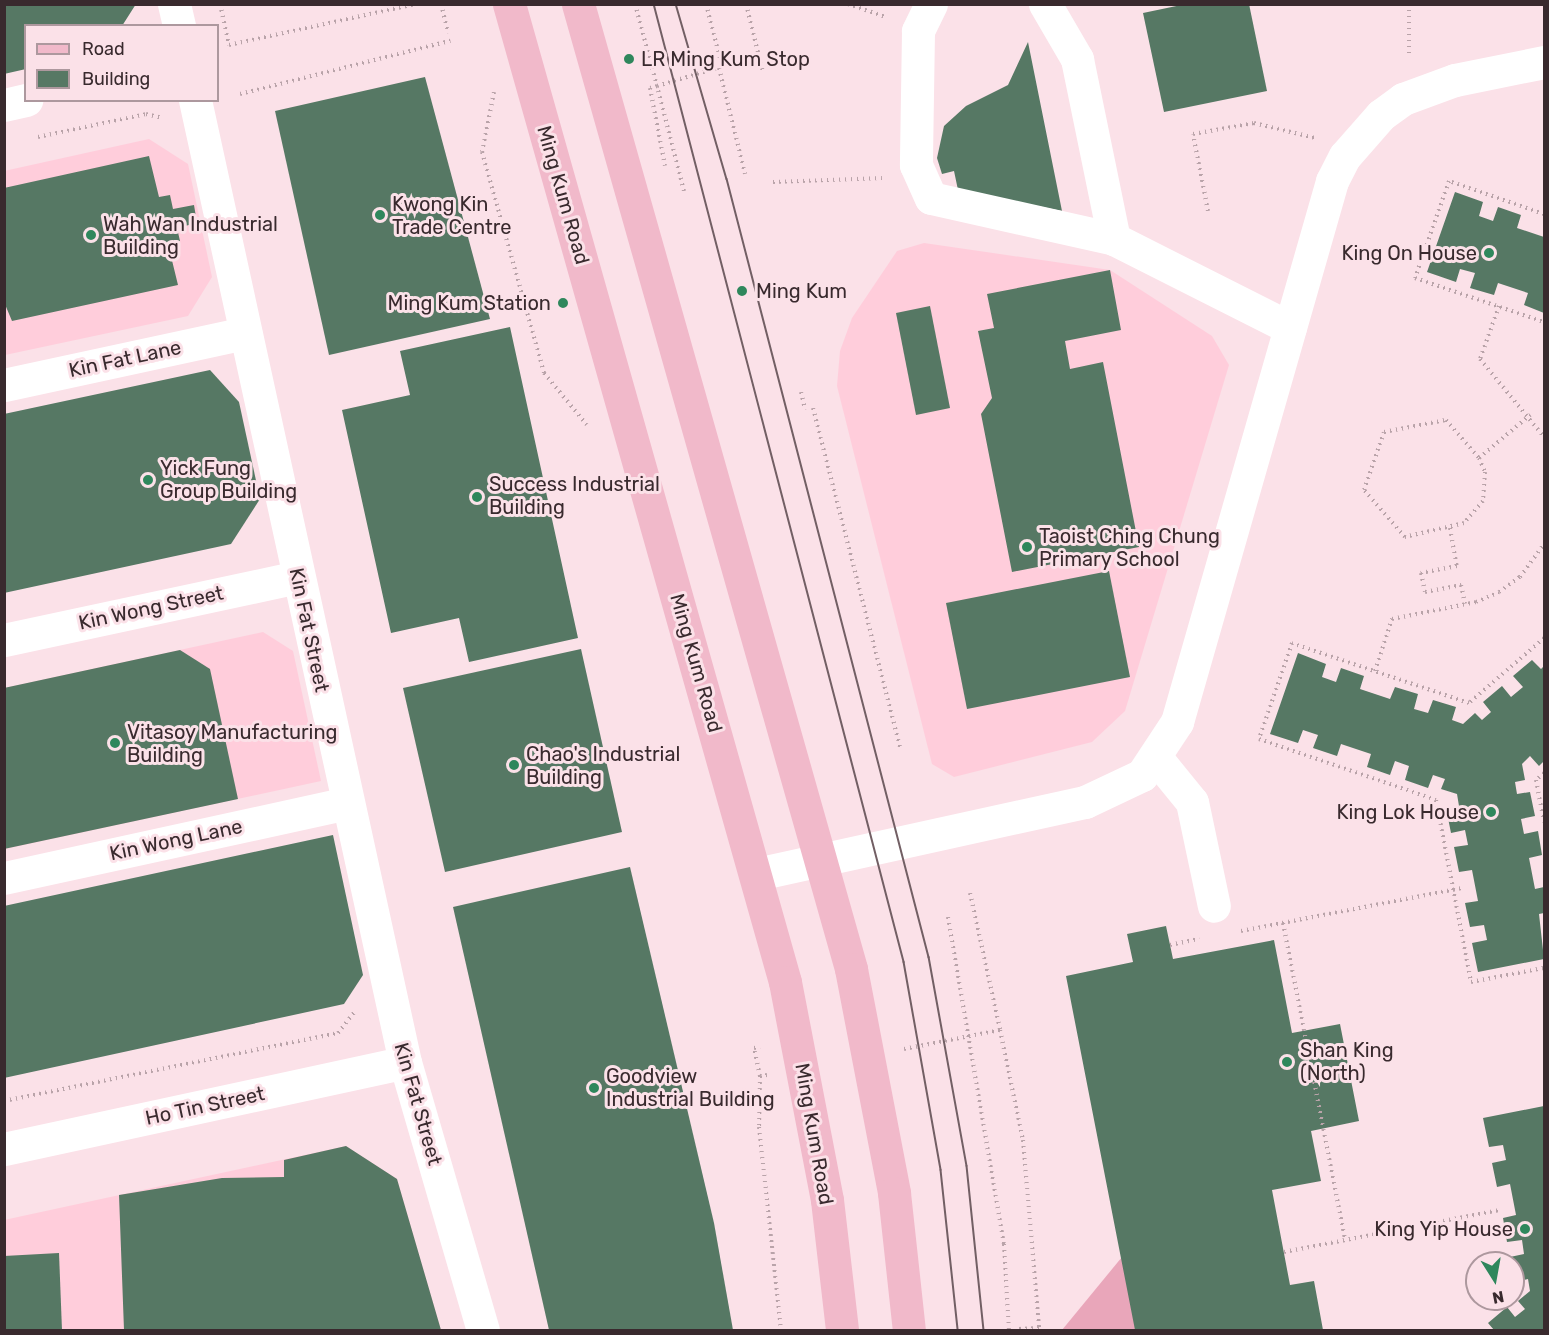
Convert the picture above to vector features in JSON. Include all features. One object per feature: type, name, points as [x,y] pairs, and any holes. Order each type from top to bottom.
[{"type":"main road","name":"Ming Kum Road","points":[[509,4],[757,874],[808,1091],[842,1330]]},
{"type":"main road","points":[[578,4],[822,860],[875,1080],[909,1330]]},
{"type":"street","points":[[174,4],[179,24]]},
{"type":"street","points":[[931,4],[918,31],[916,165],[923,189],[943,204],[1114,239],[1290,328]]},
{"type":"street","points":[[1045,4],[1077,59],[1114,239]]},
{"type":"street","points":[[757,874],[1106,796],[1156,759],[1177,722],[1332,181],[1345,156],[1381,115],[1403,99],[1455,80],[1545,62]]},
{"type":"street","points":[[4,105],[24,100]]},
{"type":"street","name":"Kin Fat Street","points":[[184,111],[245,333],[405,1062],[483,1330]]},
{"type":"street","name":"Kin Fat Lane","points":[[4,385],[245,333]]},
{"type":"street","name":"Kin Wong Street","points":[[4,640],[298,577]]},
{"type":"street","points":[[1156,759],[1192,802],[1214,906]]},
{"type":"street","name":"Kin Wong Lane","points":[[4,878],[347,803]]},
{"type":"street","name":"Ho Tin Street","points":[[4,1149],[405,1062]]},
{"type":"path","points":[[220,4],[229,45],[415,4]]},
{"type":"path","points":[[441,4],[448,33]]},
{"type":"path","points":[[635,4],[684,191]]},
{"type":"path","points":[[706,4],[745,174]]},
{"type":"path","points":[[746,4],[764,72]]},
{"type":"path","points":[[848,4],[894,20]]},
{"type":"path","points":[[1408,66],[1409,4]]},
{"type":"path","points":[[240,93],[450,41]]},
{"type":"path","points":[[664,162],[650,88],[743,60]]},
{"type":"path","points":[[495,84],[482,152],[544,373],[589,427]]},
{"type":"path","points":[[26,139],[146,114],[184,111]]},
{"type":"path","points":[[1208,211],[1193,134],[1254,123],[1319,139]]},
{"type":"path","points":[[773,182],[892,178]]},
{"type":"path","points":[[1545,214],[1449,181],[1415,278],[1545,321]]},
{"type":"path","points":[[1499,306],[1480,359],[1530,415],[1545,437]]},
{"type":"path","points":[[801,392],[805,410]]},
{"type":"path","points":[[813,408],[900,748]]},
{"type":"path","points":[[1479,458],[1530,415]]},
{"type":"path","points":[[1446,420],[1479,458],[1486,479],[1483,501],[1464,523],[1450,528],[1405,537],[1364,490],[1384,432],[1446,420]]},
{"type":"path","points":[[1450,528],[1457,566],[1421,573],[1425,592],[1461,585],[1465,604]]},
{"type":"path","points":[[1375,671],[1392,619],[1465,604],[1520,577],[1545,544]]},
{"type":"path","points":[[1545,638],[1469,703],[1292,643],[1258,739],[1436,800],[1471,982],[1545,968]]},
{"type":"path","points":[[1545,773],[1536,780],[1545,822]]},
{"type":"path","points":[[1238,932],[1462,888]]},
{"type":"path","points":[[970,893],[1000,1030]]},
{"type":"path","points":[[948,918],[1004,1244],[1009,1330]]},
{"type":"path","points":[[1283,923],[1345,1240]]},
{"type":"path","points":[[1170,945],[1204,938]]},
{"type":"path","points":[[4,1101],[338,1033],[360,1005]]},
{"type":"path","points":[[761,1035],[766,1057]]},
{"type":"path","points":[[754,1048],[760,1076]]},
{"type":"path","points":[[768,1069],[771,1080]]},
{"type":"path","points":[[1284,1252],[1501,1210]]},
{"type":"path","points":[[1018,1329],[1039,1328]]},
{"type":"shaded area","name":"Wah Wan Industrial Building","points":[[149,139],[188,164],[212,277],[188,316],[5,355],[4,171]]},
{"type":"shaded area","name":"Taoist Ching Chung Primary School","points":[[924,243],[1110,270],[1212,336],[1229,365],[1125,711],[1092,742],[954,777],[932,764],[837,386],[840,351],[852,318],[897,251]]},
{"type":"shaded area","name":"Vitasoy Manufacturing Building","points":[[263,632],[293,651],[321,781],[5,849],[4,688]]},
{"type":"shaded area","points":[[346,1146],[397,1179],[441,1330],[5,1330],[4,1220]]},
{"type":"shaded area","points":[[1122,1257],[1136,1330],[1062,1330]]},
{"type":"building","points":[[4,4],[136,4],[123,24],[24,24],[24,69],[4,74]]},
{"type":"building","points":[[1186,4],[1249,4],[1267,91],[1164,112],[1143,13]]},
{"type":"building","points":[[1028,42],[1062,211],[958,190],[954,171],[942,174],[937,158],[944,126],[966,106],[1008,85]]},
{"type":"building","name":"Kwong Kin Trade Centre","points":[[425,77],[490,319],[329,355],[275,111]]},
{"type":"building","name":"Wah Wan Industrial Building","points":[[149,156],[159,197],[170,195],[173,209],[194,205],[197,223],[177,228],[180,241],[168,244],[178,285],[12,321],[4,302],[4,188]]},
{"type":"building","name":"King On House","points":[[1455,192],[1483,202],[1479,216],[1493,221],[1498,207],[1521,215],[1517,228],[1544,237],[1544,313],[1524,305],[1528,293],[1498,283],[1494,295],[1470,288],[1475,273],[1460,269],[1456,282],[1427,272]]},
{"type":"building","points":[[1110,270],[1121,330],[1065,341],[1070,369],[1103,362],[1139,547],[1012,572],[981,414],[992,398],[978,331],[994,328],[987,294]]},
{"type":"building","points":[[930,306],[950,408],[916,415],[896,313]]},
{"type":"building","name":"Success Industrial Building","points":[[510,327],[578,638],[469,662],[459,618],[391,633],[342,410],[410,395],[400,351]]},
{"type":"building","name":"Yick Fung Group Building","points":[[210,370],[239,402],[260,499],[231,544],[4,593],[4,414]]},
{"type":"building","points":[[1109,571],[1130,677],[967,709],[946,603]]},
{"type":"building","name":"Chao's Industrial Building","points":[[581,649],[622,832],[445,872],[403,688]]},
{"type":"building","name":"Vitasoy Manufacturing Building","points":[[180,650],[210,669],[238,799],[4,849],[4,688]]},
{"type":"building","name":"King Lok House","points":[[1298,653],[1326,664],[1322,677],[1336,682],[1341,668],[1364,676],[1360,689],[1390,699],[1395,687],[1418,694],[1414,709],[1428,713],[1433,700],[1456,707],[1452,720],[1463,724],[1475,713],[1482,720],[1491,712],[1483,702],[1502,686],[1511,697],[1523,687],[1513,676],[1532,660],[1541,669],[1544,666],[1544,761],[1539,766],[1530,756],[1522,764],[1525,780],[1515,782],[1517,794],[1530,792],[1535,816],[1521,819],[1524,834],[1538,831],[1542,855],[1529,858],[1535,889],[1544,887],[1544,913],[1539,914],[1544,959],[1478,972],[1472,943],[1487,940],[1484,925],[1470,927],[1465,903],[1478,901],[1472,870],[1459,872],[1454,847],[1468,845],[1465,830],[1451,833],[1446,808],[1459,806],[1457,794],[1441,789],[1445,779],[1433,775],[1428,788],[1405,780],[1409,766],[1395,761],[1390,775],[1367,767],[1371,754],[1341,744],[1337,756],[1313,748],[1318,735],[1303,730],[1298,743],[1270,734]]},
{"type":"building","points":[[333,835],[363,975],[344,1004],[4,1078],[4,906]]},
{"type":"building","name":"Goodview Industrial Building","points":[[630,867],[714,1223],[733,1330],[549,1330],[453,907]]},
{"type":"building","points":[[1166,926],[1173,959],[1274,940],[1292,1033],[1340,1024],[1359,1121],[1311,1131],[1321,1181],[1272,1190],[1290,1285],[1314,1281],[1323,1330],[1135,1330],[1066,976],[1133,962],[1127,934]]},
{"type":"building","name":"King Yip House","points":[[1544,1106],[1544,1330],[1494,1330],[1488,1323],[1502,1311],[1510,1311],[1515,1317],[1525,1311],[1525,1295],[1530,1291],[1528,1279],[1525,1280],[1525,1251],[1522,1240],[1507,1242],[1503,1218],[1516,1215],[1510,1184],[1497,1187],[1492,1163],[1506,1160],[1503,1145],[1489,1147],[1483,1118]]},
{"type":"building","points":[[346,1146],[397,1179],[441,1330],[124,1330],[119,1195],[222,1178],[284,1177],[284,1160]]},
{"type":"building","points":[[59,1253],[62,1330],[4,1330],[4,1256]]},
{"type":"tram line","points":[[654,4],[904,962],[941,1170],[958,1330]]},
{"type":"tram line","points":[[676,4],[727,179],[929,957],[967,1166],[984,1330]]},
{"type":"place","name":"LR Ming Kum Stop","points":[[629,59]]},
{"type":"place","name":"Kwong Kin Trade Centre","points":[[380,215]]},
{"type":"place","name":"Wah Wan Industrial Building","points":[[91,235]]},
{"type":"place","name":"King On House","points":[[1489,253]]},
{"type":"place","name":"Ming Kum","points":[[742,291]]},
{"type":"place","name":"Ming Kum Station","points":[[563,303]]},
{"type":"place","name":"Yick Fung Group Building","points":[[148,480]]},
{"type":"place","name":"Success Industrial Building","points":[[477,497]]},
{"type":"place","name":"Taoist Ching Chung Primary School","points":[[1027,547]]},
{"type":"place","name":"Vitasoy Manufacturing Building","points":[[115,743]]},
{"type":"place","name":"Chao's Industrial Building","points":[[514,765]]},
{"type":"place","name":"King Lok House","points":[[1491,812]]},
{"type":"place","name":"Shan King (North)","points":[[1287,1062]]},
{"type":"place","name":"Goodview Industrial Building","points":[[594,1088]]},
{"type":"place","name":"King Yip House","points":[[1525,1229]]}]
